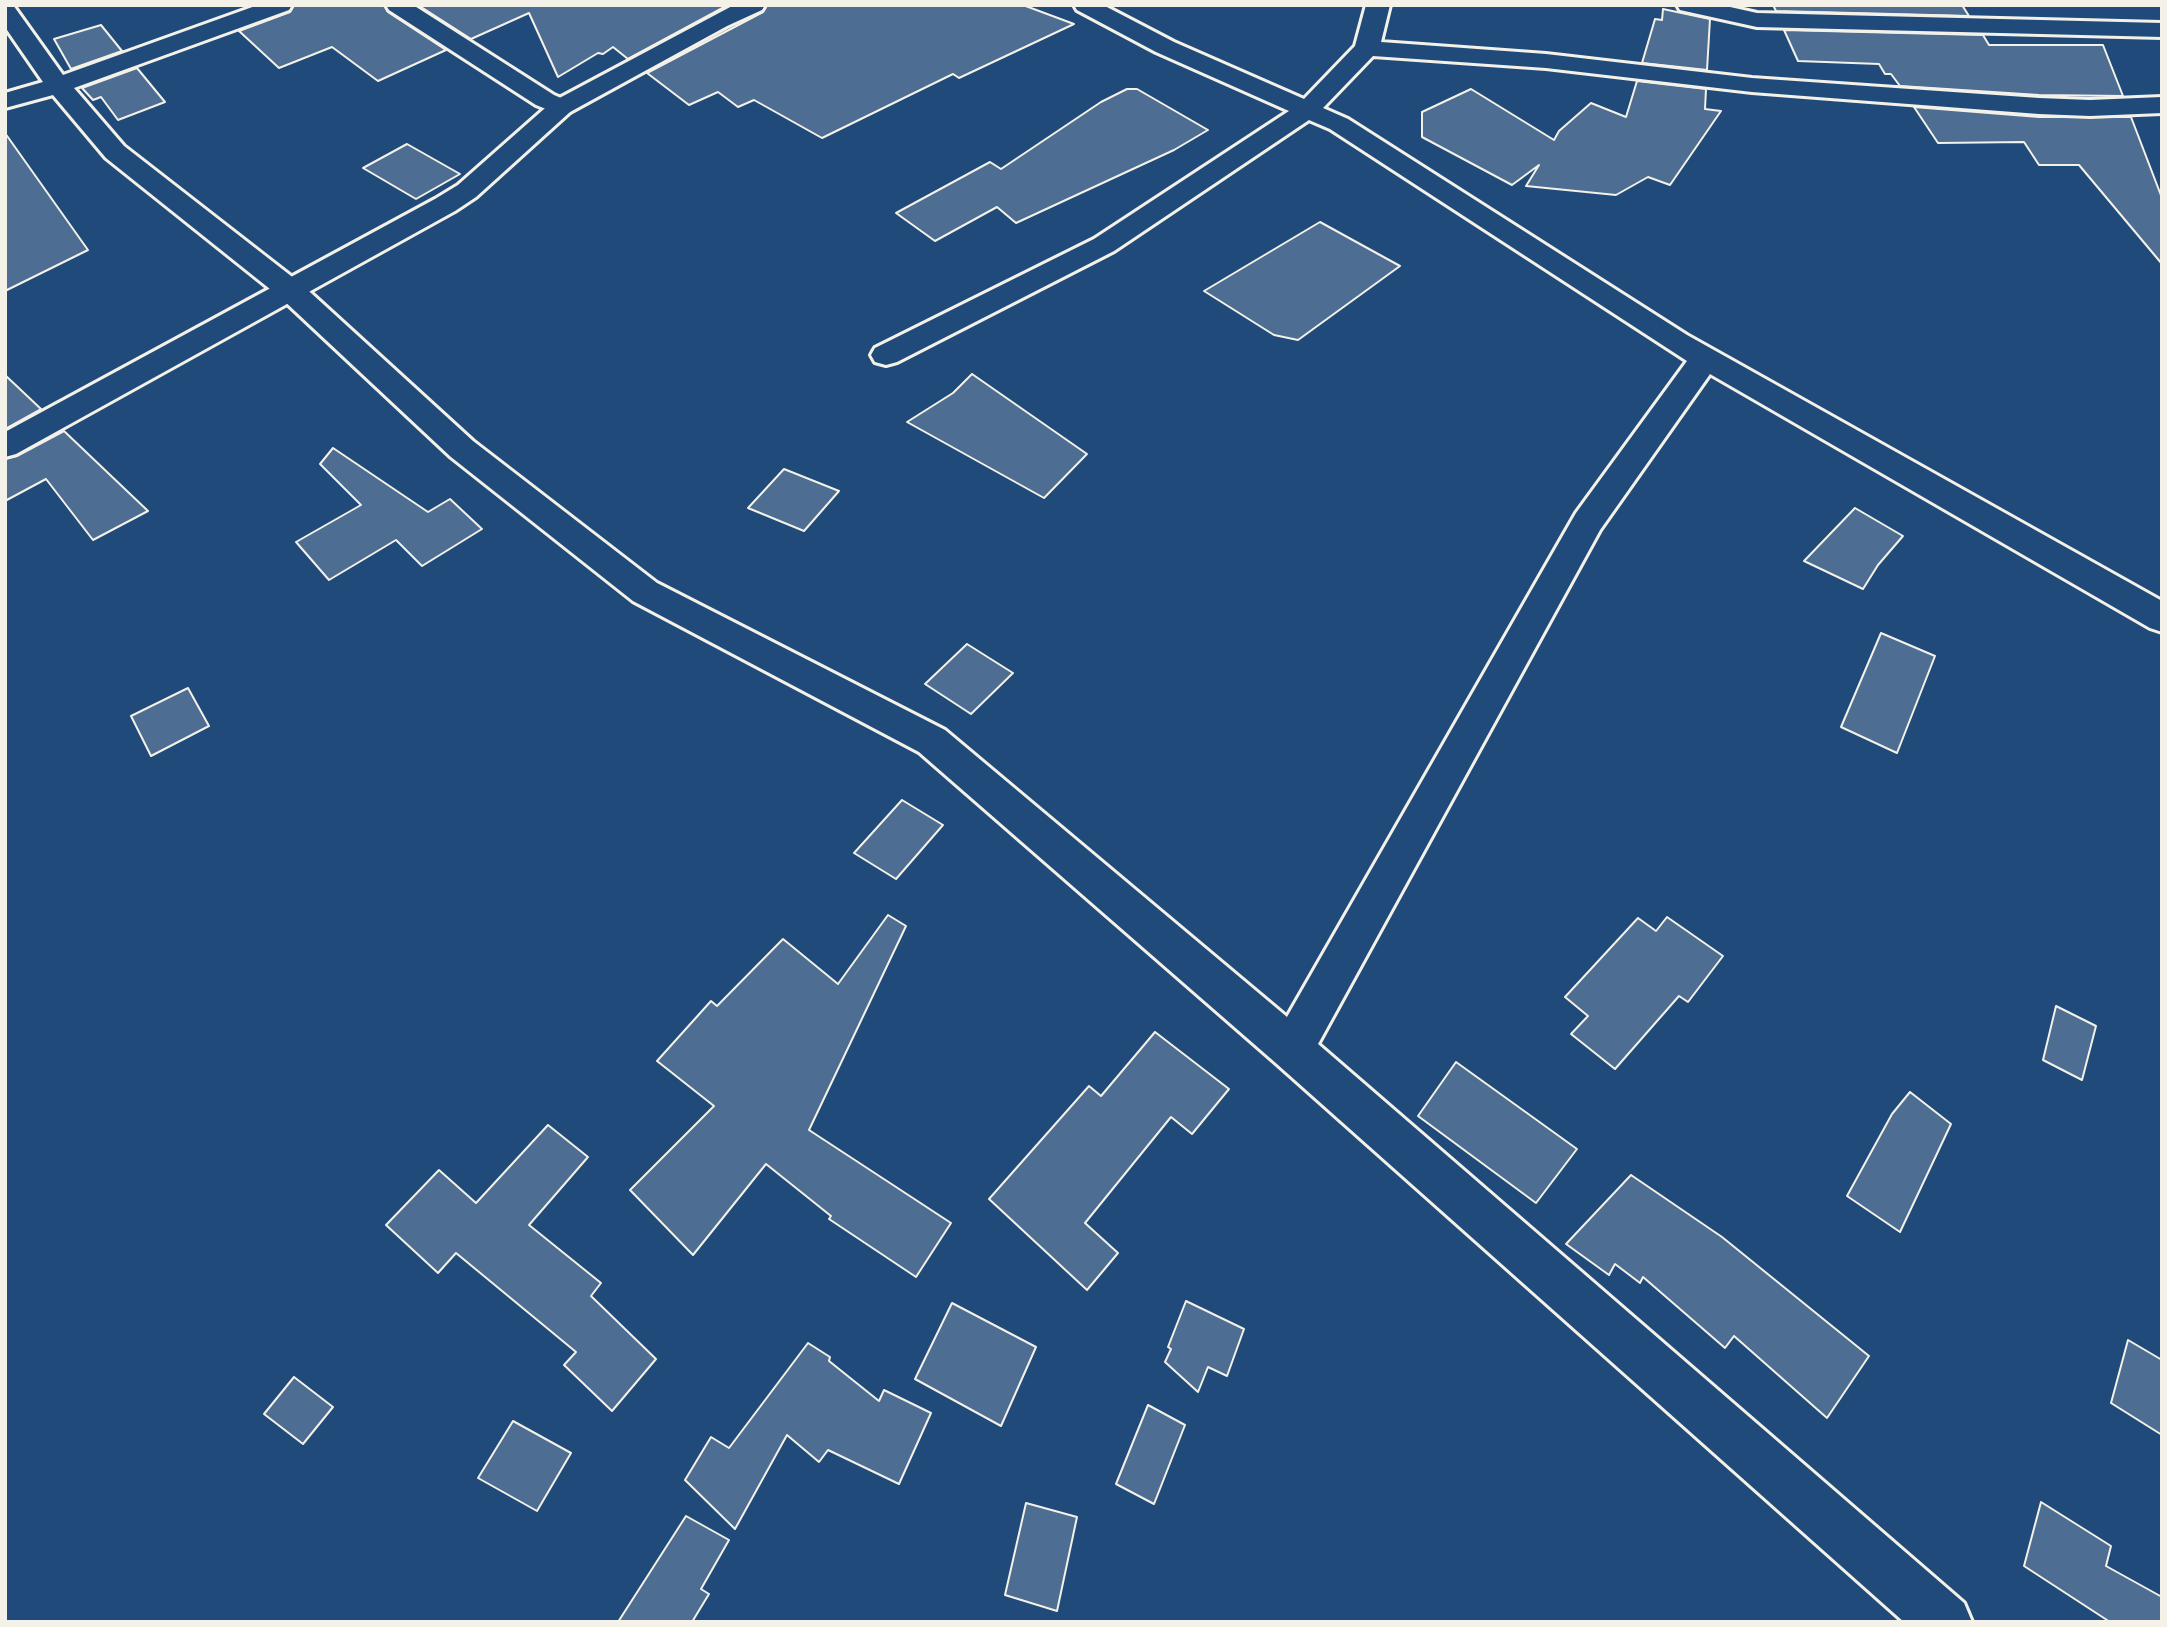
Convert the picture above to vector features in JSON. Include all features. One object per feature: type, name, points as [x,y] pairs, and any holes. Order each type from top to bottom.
[{"type":"street","points":[[5,101],[58,85],[281,5]]},
{"type":"street","points":[[397,5],[545,100],[561,107]]},
{"type":"street","points":[[5,446],[467,191],[561,107],[711,25],[754,5]]},
{"type":"street","points":[[1085,5],[1165,47],[1339,124],[1705,358],[2162,618]]},
{"type":"street","points":[[886,355],[1104,245],[1307,110],[1367,48],[1378,5]]},
{"type":"street","points":[[1688,5],[1757,20],[2162,30]]},
{"type":"street","points":[[5,10],[58,85],[115,152],[290,290],[462,449],[645,592],[932,741],[1292,1049],[1945,1622]]},
{"type":"street","points":[[1367,48],[1546,61],[1752,85],[2039,106],[2090,108],[2162,104]]},
{"type":"street","points":[[1292,1049],[1588,522],[1705,358]]},
{"type":"building","points":[[294,5],[384,5],[388,12],[446,50],[378,81],[332,47],[279,68],[239,31],[290,12]]},
{"type":"building","points":[[418,5],[728,5],[628,59],[613,47],[558,77],[529,13],[471,39]]},
{"type":"building","points":[[767,5],[1023,5],[1074,24],[959,78],[953,74],[822,138],[754,100],[738,107],[718,92],[689,105],[647,73],[763,12]]},
{"type":"building","points":[[1773,5],[1962,5],[1969,16],[1776,11]]},
{"type":"building","points":[[1663,9],[1710,19],[1707,70],[1642,63],[1655,19],[1662,20]]},
{"type":"building","points":[[101,25],[122,51],[71,69],[54,39]]},
{"type":"building","points":[[1784,30],[1983,35],[1989,45],[2103,45],[2123,96],[2039,95],[1900,86],[1891,74],[1885,74],[1879,64],[1798,61]]},
{"type":"building","points":[[137,68],[165,102],[118,120],[101,97],[93,100],[82,88]]},
{"type":"building","points":[[1637,81],[1706,89],[1705,109],[1721,111],[1670,185],[1648,177],[1616,195],[1526,186],[1539,165],[1512,185],[1422,137],[1422,112],[1471,89],[1554,140],[1559,131],[1591,103],[1626,117]]},
{"type":"building","points":[[1127,89],[1137,89],[1208,130],[1174,150],[1016,223],[997,207],[935,241],[896,213],[990,162],[1001,169],[1101,102]]},
{"type":"building","points":[[1914,107],[2039,117],[2131,117],[2162,198],[2162,264],[2079,165],[2039,165],[2024,142],[1938,143]]},
{"type":"building","points":[[5,133],[88,250],[5,291]]},
{"type":"building","points":[[407,144],[460,174],[416,199],[363,168]]},
{"type":"building","points":[[1320,222],[1400,266],[1298,340],[1274,335],[1204,291]]},
{"type":"building","points":[[972,374],[1087,454],[1044,498],[907,422],[953,393]]},
{"type":"building","points":[[5,375],[41,409],[5,429]]},
{"type":"building","points":[[64,431],[148,511],[93,540],[46,479],[5,501],[5,459],[17,456]]},
{"type":"building","points":[[333,448],[428,512],[450,499],[482,529],[422,566],[396,540],[329,580],[296,542],[361,505],[320,464]]},
{"type":"building","points":[[784,469],[839,491],[804,531],[748,508]]},
{"type":"building","points":[[1855,508],[1903,536],[1878,565],[1863,589],[1804,561]]},
{"type":"building","points":[[1881,633],[1935,656],[1897,753],[1841,727]]},
{"type":"building","points":[[967,644],[1013,673],[971,714],[925,684]]},
{"type":"building","points":[[188,688],[209,726],[151,756],[131,716]]},
{"type":"building","points":[[902,800],[943,825],[896,879],[854,853]]},
{"type":"building","points":[[888,915],[906,926],[809,1130],[951,1223],[916,1277],[829,1219],[831,1216],[766,1164],[693,1255],[630,1190],[714,1106],[657,1061],[711,1001],[717,1006],[783,939],[838,984]]},
{"type":"building","points":[[1667,917],[1723,956],[1688,1002],[1679,996],[1615,1069],[1571,1034],[1588,1016],[1565,997],[1638,918],[1656,931]]},
{"type":"building","points":[[2056,1006],[2096,1026],[2082,1080],[2043,1060]]},
{"type":"building","points":[[1155,1032],[1229,1089],[1192,1134],[1171,1117],[1085,1223],[1118,1253],[1087,1290],[989,1199],[1089,1086],[1101,1096]]},
{"type":"building","points":[[1456,1062],[1577,1149],[1536,1203],[1418,1116]]},
{"type":"building","points":[[1910,1092],[1951,1124],[1900,1232],[1847,1196],[1892,1114]]},
{"type":"building","points":[[548,1125],[588,1157],[529,1225],[601,1283],[591,1296],[656,1359],[612,1411],[564,1365],[576,1352],[456,1253],[438,1273],[386,1225],[439,1170],[476,1203]]},
{"type":"building","points":[[1631,1175],[1722,1237],[1869,1356],[1827,1418],[1734,1336],[1725,1348],[1643,1277],[1640,1283],[1615,1264],[1609,1275],[1566,1244]]},
{"type":"building","points":[[1186,1301],[1244,1329],[1227,1376],[1208,1367],[1198,1392],[1165,1362]]},
{"type":"building","points":[[952,1303],[1036,1347],[1001,1426],[915,1379]]},
{"type":"building","points":[[2128,1340],[2162,1360],[2162,1435],[2111,1403]]},
{"type":"building","points":[[808,1343],[830,1357],[829,1361],[879,1401],[884,1390],[931,1413],[899,1484],[828,1450],[819,1462],[787,1435],[735,1529],[685,1480],[711,1437],[729,1448]]},
{"type":"building","points":[[294,1377],[333,1407],[303,1444],[264,1414]]},
{"type":"building","points":[[1148,1405],[1185,1425],[1154,1504],[1116,1484]]},
{"type":"building","points":[[513,1421],[571,1453],[537,1511],[478,1478]]},
{"type":"building","points":[[2041,1502],[2111,1546],[2106,1566],[2162,1597],[2162,1622],[2110,1622],[2024,1566]]},
{"type":"building","points":[[1026,1503],[1077,1517],[1057,1611],[1005,1595]]},
{"type":"building","points":[[686,1516],[729,1540],[701,1589],[709,1594],[692,1622],[618,1622]]}]
